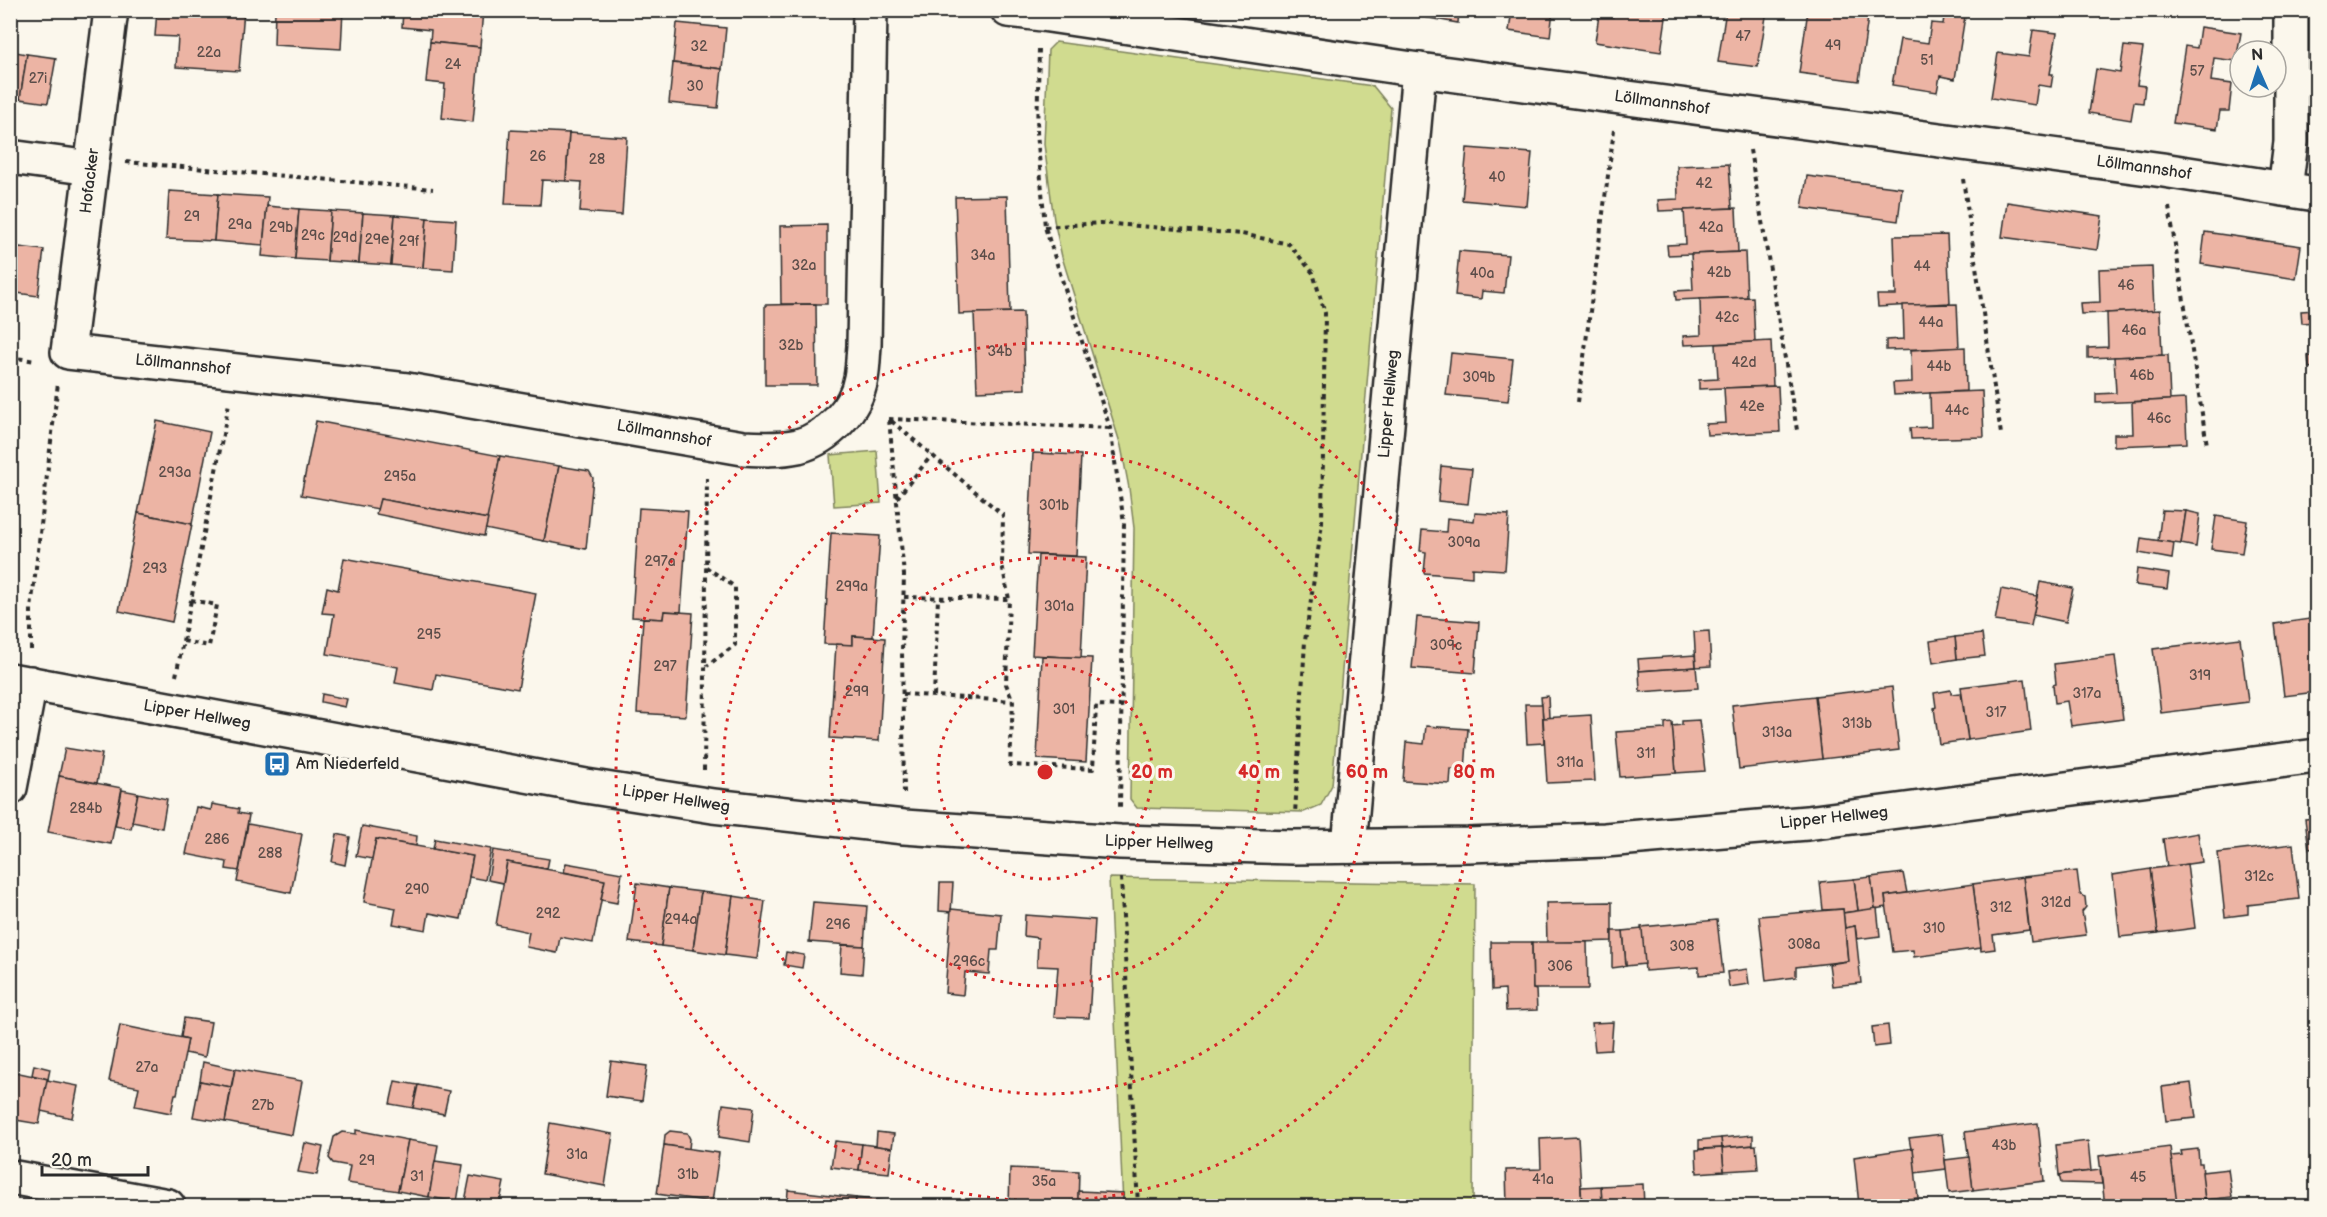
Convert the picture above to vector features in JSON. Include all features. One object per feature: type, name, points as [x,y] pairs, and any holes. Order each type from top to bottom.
[{"type":"street","name":"Hofacker","points":[[69,352],[111,10]]},
{"type":"street","name":"Löllmannshof","points":[[69,352],[407,390],[743,448],[775,449],[800,446],[827,432],[847,412],[861,380],[864,346],[870,10]]},
{"type":"street","name":"Löllmannshof","points":[[1008,10],[1419,70],[2163,170],[2316,194]]},
{"type":"street","points":[[2285,189],[2291,142],[2291,10]]},
{"type":"street","name":"Lipper Hellweg","points":[[1349,846],[1419,70]]},
{"type":"street","points":[[10,157],[92,164]]},
{"type":"street","points":[[10,788],[20,682]]},
{"type":"street","name":"Lipper Hellweg","points":[[20,682],[586,786],[713,806],[904,827],[1120,843],[1293,847],[1468,845],[1605,840],[1807,823],[2316,756]]},
{"type":"street","points":[[10,1177],[168,1206]]},
{"type":"path","points":[[1042,14],[1037,132],[1046,227],[1110,428],[1124,523],[1120,843],[1138,1206]]},
{"type":"path","points":[[1578,402],[1619,97]]},
{"type":"path","points":[[1744,114],[1797,430]]},
{"type":"path","points":[[1957,142],[2001,434]]},
{"type":"path","points":[[92,164],[433,189]]},
{"type":"path","points":[[2163,170],[2207,445]]},
{"type":"path","points":[[1046,227],[1100,223],[1242,234],[1289,244],[1313,273],[1325,314],[1322,523],[1305,641],[1293,847]]},
{"type":"path","points":[[31,651],[31,609],[60,364],[69,352]]},
{"type":"path","points":[[170,710],[235,370]]},
{"type":"path","points":[[847,412],[889,419],[1110,428]]},
{"type":"path","points":[[889,419],[1003,515],[1002,564],[1009,599],[1006,684],[1013,701],[1010,765],[1093,769],[1096,705],[1122,706]]},
{"type":"path","points":[[889,419],[904,575],[904,751]]},
{"type":"path","points":[[706,729],[707,442]]},
{"type":"path","points":[[897,498],[932,455]]},
{"type":"path","points":[[706,567],[735,587],[735,645],[706,667]]},
{"type":"path","points":[[904,597],[1009,599]]},
{"type":"path","points":[[934,696],[938,598]]},
{"type":"path","points":[[183,641],[209,646],[217,605],[191,600]]},
{"type":"path","points":[[903,694],[1013,701]]},
{"type":"green space","points":[[1056,42],[1373,86],[1391,108],[1332,785],[1321,805],[1304,812],[1137,808],[1130,799],[1134,528],[1121,446],[1062,257],[1054,220],[1044,144],[1048,50]]},
{"type":"green space","points":[[877,451],[881,503],[834,506],[830,455]]},
{"type":"green space","points":[[1109,878],[1475,884],[1473,1206],[1123,1206]]},
{"type":"building","points":[[157,10],[244,10],[239,71],[176,67],[178,37],[155,36]]},
{"type":"building","points":[[275,10],[343,10],[341,49],[274,45]]},
{"type":"building","points":[[403,10],[483,10],[480,47],[430,42],[431,30],[402,27]]},
{"type":"building","points":[[1418,10],[1459,10],[1458,23],[1417,16]]},
{"type":"building","points":[[1512,10],[1553,10],[1550,37],[1509,31]]},
{"type":"building","points":[[1614,10],[1672,10],[1667,11],[1661,52],[1595,42],[1599,15],[1613,17]]},
{"type":"building","points":[[1726,10],[1767,10],[1758,67],[1718,62]]},
{"type":"building","points":[[1808,10],[1868,17],[1859,81],[1799,73]]},
{"type":"building","points":[[1945,10],[1966,10],[1955,79],[1940,76],[1937,92],[1892,85],[1900,39],[1928,43],[1931,23],[1943,24]]},
{"type":"building","points":[[677,23],[726,28],[722,69],[673,63]]},
{"type":"building","points":[[2200,27],[2241,33],[2240,39],[2228,39],[2228,60],[2214,58],[2211,81],[2228,83],[2228,99],[2230,99],[2229,111],[2220,111],[2217,129],[2173,123],[2185,46],[2197,48]]},
{"type":"building","points":[[2033,30],[2057,33],[2050,74],[2053,74],[2051,87],[2038,85],[2035,105],[1991,98],[1998,53],[2029,57]]},
{"type":"building","points":[[430,42],[480,47],[473,122],[442,118],[445,84],[426,82]]},
{"type":"building","points":[[2124,46],[2143,48],[2137,85],[2145,86],[2143,103],[2134,102],[2131,120],[2089,113],[2096,69],[2120,73]]},
{"type":"building","points":[[10,51],[27,54],[20,99],[10,97]]},
{"type":"building","points":[[27,54],[56,58],[48,103],[20,99]]},
{"type":"building","points":[[673,63],[722,69],[718,108],[669,103]]},
{"type":"building","points":[[510,130],[569,133],[566,181],[542,180],[540,205],[505,204]]},
{"type":"building","points":[[569,133],[627,137],[622,215],[580,212],[582,182],[566,181]]},
{"type":"building","points":[[1467,148],[1532,153],[1527,206],[1462,200]]},
{"type":"building","points":[[1729,164],[1732,208],[1659,211],[1658,200],[1678,199],[1677,166]]},
{"type":"building","points":[[1807,176],[1902,188],[1898,221],[1802,208]]},
{"type":"building","points":[[169,191],[218,194],[214,241],[166,239]]},
{"type":"building","points":[[218,194],[268,197],[263,245],[214,241]]},
{"type":"building","points":[[1007,196],[1010,312],[959,314],[955,197]]},
{"type":"building","points":[[2007,202],[2102,216],[2097,250],[2002,237]]},
{"type":"building","points":[[267,206],[299,209],[295,259],[262,256]]},
{"type":"building","points":[[1736,208],[1738,252],[1668,255],[1667,245],[1686,244],[1684,210]]},
{"type":"building","points":[[299,209],[331,211],[327,261],[295,259]]},
{"type":"building","points":[[331,211],[363,213],[359,263],[327,261]]},
{"type":"building","points":[[363,213],[395,215],[391,265],[359,263]]},
{"type":"building","points":[[395,215],[427,218],[423,268],[391,265]]},
{"type":"building","points":[[427,218],[456,220],[453,270],[423,268]]},
{"type":"building","points":[[827,225],[827,304],[781,304],[780,226]]},
{"type":"building","points":[[2205,232],[2301,246],[2296,279],[2201,264]]},
{"type":"building","points":[[1947,235],[1950,303],[1878,307],[1877,295],[1896,295],[1894,236]]},
{"type":"building","points":[[10,246],[44,250],[38,296],[10,292]]},
{"type":"building","points":[[1459,251],[1508,255],[1504,293],[1482,291],[1481,299],[1455,296]]},
{"type":"building","points":[[1745,252],[1747,297],[1676,300],[1675,291],[1693,290],[1691,254]]},
{"type":"building","points":[[2152,267],[2154,311],[2081,314],[2080,303],[2100,302],[2099,269]]},
{"type":"building","points":[[1753,297],[1755,342],[1684,345],[1683,336],[1701,335],[1700,299]]},
{"type":"building","points":[[816,304],[817,385],[765,385],[765,305]]},
{"type":"building","points":[[1957,304],[1959,348],[1886,350],[1886,340],[1904,339],[1903,305]]},
{"type":"building","points":[[2160,310],[2162,355],[2088,358],[2088,348],[2108,347],[2107,313]]},
{"type":"building","points":[[2316,310],[2316,322],[2302,323],[2301,311]]},
{"type":"building","points":[[1023,312],[1025,389],[977,391],[974,313]]},
{"type":"building","points":[[1771,341],[1773,386],[1699,389],[1699,380],[1718,379],[1716,344]]},
{"type":"building","points":[[1965,347],[1966,391],[1894,395],[1893,383],[1912,382],[1911,350]]},
{"type":"building","points":[[1451,353],[1513,359],[1508,401],[1446,395]]},
{"type":"building","points":[[2168,355],[2170,400],[2096,403],[2096,394],[2116,393],[2114,357]]},
{"type":"building","points":[[2308,356],[2316,356],[2316,367],[2309,368]]},
{"type":"building","points":[[1778,386],[1780,432],[1707,435],[1706,424],[1726,423],[1724,388]]},
{"type":"building","points":[[1982,391],[1984,437],[1911,439],[1910,428],[1931,427],[1930,393]]},
{"type":"building","points":[[2185,399],[2187,443],[2114,446],[2114,434],[2133,434],[2132,402]]},
{"type":"building","points":[[157,421],[210,432],[192,524],[138,513]]},
{"type":"building","points":[[316,421],[500,456],[488,519],[380,499],[378,509],[301,495]]},
{"type":"building","points":[[1033,453],[1081,455],[1076,556],[1028,554]]},
{"type":"building","points":[[500,456],[559,466],[544,541],[485,529]]},
{"type":"building","points":[[559,466],[589,471],[593,478],[586,549],[544,541]]},
{"type":"building","points":[[1441,466],[1472,469],[1468,504],[1438,501]]},
{"type":"building","points":[[380,499],[488,519],[484,536],[376,514]]},
{"type":"building","points":[[639,508],[688,511],[681,612],[664,611],[663,619],[632,617]]},
{"type":"building","points":[[2162,510],[2186,511],[2181,544],[2158,541]]},
{"type":"building","points":[[2186,511],[2200,514],[2196,547],[2181,544]]},
{"type":"building","points":[[138,513],[192,524],[172,622],[119,611]]},
{"type":"building","points":[[1475,513],[1509,515],[1505,570],[1472,568],[1472,577],[1424,573],[1426,552],[1420,551],[1422,530],[1446,532],[1447,518],[1474,521]]},
{"type":"building","points":[[2216,516],[2247,521],[2242,553],[2211,549]]},
{"type":"building","points":[[831,533],[880,536],[873,637],[853,636],[853,645],[824,644]]},
{"type":"building","points":[[2141,538],[2174,543],[2172,559],[2139,553]]},
{"type":"building","points":[[1038,555],[1086,557],[1081,658],[1032,655]]},
{"type":"building","points":[[344,558],[536,593],[518,689],[436,674],[433,690],[395,683],[398,667],[327,654],[334,614],[322,613],[327,587],[338,590]]},
{"type":"building","points":[[2137,569],[2169,574],[2167,589],[2135,585]]},
{"type":"building","points":[[2040,582],[2073,588],[2066,622],[2033,615]]},
{"type":"building","points":[[2001,589],[2037,596],[2031,626],[1995,621]]},
{"type":"building","points":[[664,611],[693,613],[686,716],[637,713],[643,618],[663,619]]},
{"type":"building","points":[[1417,617],[1479,622],[1475,673],[1412,668]]},
{"type":"building","points":[[2316,618],[2316,692],[2284,696],[2275,624]]},
{"type":"building","points":[[1709,631],[1711,666],[1696,667],[1694,632]]},
{"type":"building","points":[[1982,634],[1985,656],[1957,659],[1955,637]]},
{"type":"building","points":[[853,636],[885,638],[879,741],[830,738],[836,644],[853,645]]},
{"type":"building","points":[[1955,637],[1957,659],[1933,663],[1930,641]]},
{"type":"building","points":[[2240,638],[2248,702],[2161,713],[2153,649]]},
{"type":"building","points":[[1695,655],[1696,667],[1639,671],[1638,659]]},
{"type":"building","points":[[1042,656],[1092,658],[1086,762],[1037,759]]},
{"type":"building","points":[[2115,656],[2123,719],[2071,726],[2067,701],[2055,703],[2054,664]]},
{"type":"building","points":[[1696,667],[1698,688],[1640,692],[1639,671]]},
{"type":"building","points":[[2025,679],[2031,731],[1968,740],[1961,687]]},
{"type":"building","points":[[1892,687],[1899,750],[1822,759],[1815,696]]},
{"type":"building","points":[[1951,690],[1951,694],[1961,693],[1968,740],[1939,744],[1934,693]]},
{"type":"building","points":[[322,694],[347,699],[345,707],[321,702]]},
{"type":"building","points":[[1548,696],[1549,718],[1543,718],[1541,697]]},
{"type":"building","points":[[1815,696],[1822,759],[1739,769],[1732,705]]},
{"type":"building","points":[[1525,704],[1542,704],[1544,743],[1527,744]]},
{"type":"building","points":[[1591,715],[1595,781],[1547,783],[1543,718]]},
{"type":"building","points":[[1699,720],[1705,771],[1676,773],[1672,726],[1682,725],[1682,721]]},
{"type":"building","points":[[1672,722],[1676,773],[1620,777],[1616,732],[1665,729],[1665,723]]},
{"type":"building","points":[[1426,726],[1468,729],[1465,770],[1451,769],[1450,784],[1403,781],[1406,742],[1424,744]]},
{"type":"building","points":[[65,748],[102,754],[97,783],[59,776]]},
{"type":"building","points":[[59,776],[122,788],[111,844],[48,832]]},
{"type":"building","points":[[122,790],[138,793],[131,829],[115,826]]},
{"type":"building","points":[[138,793],[167,799],[162,828],[132,822]]},
{"type":"building","points":[[212,804],[239,809],[238,813],[249,815],[239,871],[226,869],[227,862],[186,854],[196,807],[211,810]]},
{"type":"building","points":[[2316,818],[2316,848],[2309,849],[2305,819]]},
{"type":"building","points":[[248,824],[302,834],[291,893],[237,882]]},
{"type":"building","points":[[362,826],[417,836],[416,846],[376,839],[372,859],[356,856]]},
{"type":"building","points":[[2198,833],[2202,862],[2167,867],[2163,839]]},
{"type":"building","points":[[337,834],[350,837],[345,865],[332,862]]},
{"type":"building","points":[[376,839],[473,856],[461,919],[429,913],[426,930],[393,924],[396,908],[364,902]]},
{"type":"building","points":[[435,839],[491,849],[485,880],[469,877],[473,856],[433,849]]},
{"type":"building","points":[[2293,844],[2299,899],[2248,905],[2248,914],[2225,917],[2218,853]]},
{"type":"building","points":[[493,850],[549,859],[547,869],[507,862],[503,883],[488,880]]},
{"type":"building","points":[[507,862],[605,880],[593,943],[560,937],[557,953],[526,947],[529,932],[496,925]]},
{"type":"building","points":[[566,863],[622,873],[617,903],[601,900],[605,880],[564,872]]},
{"type":"building","points":[[2187,864],[2195,928],[2158,933],[2150,869]]},
{"type":"building","points":[[2150,869],[2158,933],[2120,937],[2113,875]]},
{"type":"building","points":[[2077,871],[2080,894],[2085,897],[2086,907],[2082,912],[2086,935],[2031,942],[2023,877]]},
{"type":"building","points":[[1903,873],[1907,893],[1885,896],[1886,907],[1875,909],[1871,877]]},
{"type":"building","points":[[1871,877],[1875,909],[1858,911],[1854,879]]},
{"type":"building","points":[[2023,877],[2029,930],[1993,935],[1995,949],[1981,951],[1973,884]]},
{"type":"building","points":[[1854,879],[1858,911],[1843,913],[1843,909],[1823,910],[1820,882]]},
{"type":"building","points":[[637,883],[669,888],[661,946],[629,942]]},
{"type":"building","points":[[940,883],[953,883],[951,912],[939,911]]},
{"type":"building","points":[[1973,884],[1981,948],[1914,957],[1913,950],[1893,952],[1885,896]]},
{"type":"building","points":[[669,888],[701,892],[693,950],[661,946]]},
{"type":"building","points":[[701,892],[733,896],[725,955],[693,950]]},
{"type":"building","points":[[733,896],[765,901],[757,959],[725,955]]},
{"type":"building","points":[[813,902],[867,906],[864,946],[809,942]]},
{"type":"building","points":[[1612,902],[1612,941],[1547,943],[1546,903]]},
{"type":"building","points":[[1877,908],[1880,936],[1857,939],[1855,926],[1845,928],[1843,913]]},
{"type":"building","points":[[951,909],[1001,914],[998,950],[991,950],[989,974],[965,972],[963,995],[945,993]]},
{"type":"building","points":[[1843,909],[1848,961],[1796,967],[1796,977],[1766,981],[1759,916]]},
{"type":"building","points":[[1025,915],[1095,920],[1089,1018],[1054,1017],[1058,967],[1037,966],[1038,938],[1024,936]]},
{"type":"building","points":[[1717,920],[1723,973],[1699,975],[1699,967],[1645,971],[1641,927]]},
{"type":"building","points":[[1855,926],[1861,983],[1832,986],[1829,964],[1848,961],[1845,928]]},
{"type":"building","points":[[1642,929],[1645,964],[1626,966],[1623,931]]},
{"type":"building","points":[[1612,931],[1623,931],[1626,966],[1612,968]]},
{"type":"building","points":[[1491,942],[1532,942],[1533,989],[1536,990],[1537,1010],[1506,1011],[1505,989],[1492,990]]},
{"type":"building","points":[[1532,942],[1587,942],[1588,989],[1533,989]]},
{"type":"building","points":[[842,945],[864,946],[862,974],[840,972]]},
{"type":"building","points":[[786,952],[804,955],[802,968],[784,965]]},
{"type":"building","points":[[1747,969],[1749,984],[1729,987],[1727,972]]},
{"type":"building","points":[[184,1018],[211,1022],[205,1057],[185,1053],[188,1039],[181,1037]]},
{"type":"building","points":[[1613,1022],[1611,1050],[1595,1051],[1592,1023]]},
{"type":"building","points":[[120,1025],[188,1039],[171,1113],[135,1106],[139,1087],[109,1081]]},
{"type":"building","points":[[1888,1025],[1890,1045],[1874,1047],[1872,1027]]},
{"type":"building","points":[[611,1061],[647,1066],[642,1101],[606,1096]]},
{"type":"building","points":[[203,1062],[235,1069],[231,1087],[200,1081]]},
{"type":"building","points":[[34,1065],[50,1069],[48,1079],[32,1075]]},
{"type":"building","points":[[235,1069],[302,1081],[292,1135],[225,1122]]},
{"type":"building","points":[[10,1071],[48,1079],[39,1124],[10,1119]]},
{"type":"building","points":[[47,1080],[78,1086],[72,1118],[41,1111]]},
{"type":"building","points":[[200,1081],[231,1087],[225,1122],[193,1117]]},
{"type":"building","points":[[395,1081],[418,1085],[413,1108],[390,1104]]},
{"type":"building","points":[[2191,1083],[2196,1118],[2166,1121],[2162,1087]]},
{"type":"building","points":[[418,1085],[449,1091],[444,1114],[413,1108]]},
{"type":"building","points":[[723,1104],[754,1108],[750,1142],[719,1137]]},
{"type":"building","points":[[550,1123],[613,1134],[605,1186],[542,1174]]},
{"type":"building","points":[[2038,1123],[2044,1181],[1973,1190],[1965,1132]]},
{"type":"building","points":[[356,1130],[408,1140],[398,1191],[347,1183],[350,1166],[333,1163],[329,1158],[334,1137],[342,1132],[356,1134]]},
{"type":"building","points":[[670,1131],[687,1133],[690,1139],[689,1149],[664,1145],[665,1135]]},
{"type":"building","points":[[877,1132],[894,1134],[892,1148],[876,1146]]},
{"type":"building","points":[[1942,1134],[1946,1169],[1915,1173],[1913,1148],[1911,1149],[1909,1138]]},
{"type":"building","points":[[1753,1135],[1753,1145],[1722,1148],[1721,1138]]},
{"type":"building","points":[[1578,1137],[1582,1206],[1507,1206],[1506,1170],[1541,1169],[1540,1139]]},
{"type":"building","points":[[1721,1138],[1722,1148],[1699,1149],[1699,1140]]},
{"type":"building","points":[[408,1140],[438,1145],[429,1197],[398,1191]]},
{"type":"building","points":[[835,1141],[862,1144],[859,1170],[831,1167]]},
{"type":"building","points":[[2088,1141],[2091,1171],[2059,1175],[2056,1145]]},
{"type":"building","points":[[305,1143],[323,1147],[317,1175],[298,1172]]},
{"type":"building","points":[[862,1144],[892,1148],[889,1173],[859,1170]]},
{"type":"building","points":[[664,1145],[719,1153],[712,1202],[657,1194]]},
{"type":"building","points":[[1756,1145],[1758,1169],[1724,1171],[1722,1148]]},
{"type":"building","points":[[2170,1147],[2177,1200],[2128,1206],[2105,1206],[2099,1156]]},
{"type":"building","points":[[1722,1148],[1724,1171],[1697,1173],[1696,1150]]},
{"type":"building","points":[[1913,1148],[1918,1198],[1859,1205],[1854,1157]]},
{"type":"building","points":[[2198,1149],[2199,1163],[2202,1163],[2205,1200],[2177,1204],[2171,1156],[2182,1155],[2181,1151]]},
{"type":"building","points":[[1969,1157],[1973,1190],[1949,1193],[1945,1160]]},
{"type":"building","points":[[435,1161],[463,1165],[457,1202],[429,1197]]},
{"type":"building","points":[[1010,1168],[1079,1171],[1078,1206],[1009,1206]]},
{"type":"building","points":[[2228,1169],[2232,1197],[2205,1200],[2202,1172]]},
{"type":"building","points":[[2100,1170],[2102,1184],[2061,1183],[2059,1175]]},
{"type":"building","points":[[470,1176],[504,1182],[499,1206],[464,1206]]},
{"type":"building","points":[[1643,1184],[1644,1206],[1602,1206],[1601,1186]]},
{"type":"building","points":[[1601,1186],[1602,1206],[1582,1206],[1581,1187]]},
{"type":"building","points":[[788,1190],[856,1198],[855,1206],[787,1206]]},
{"type":"building","points":[[1078,1191],[1123,1193],[1123,1206],[1078,1206]]},
{"type":"building","points":[[856,1198],[894,1202],[893,1206],[855,1206]]},
{"type":"building","points":[[1780,1201],[1780,1206],[1727,1206],[1727,1205]]},
{"type":"place","name":"Am Niederfeld","points":[[277,764]]}]
